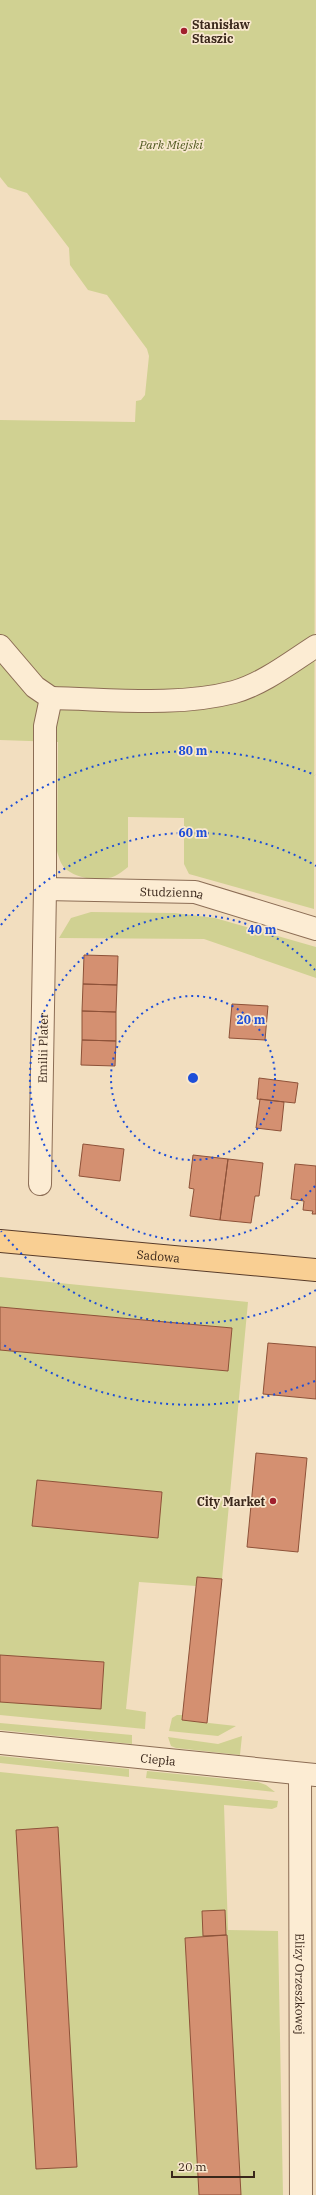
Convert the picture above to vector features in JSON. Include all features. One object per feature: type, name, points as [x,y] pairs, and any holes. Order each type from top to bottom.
[{"type":"main road","name":"Sadowa","points":[[0,1241],[316,1270]]},
{"type":"street","points":[[0,646],[35,687],[51,698],[172,699],[207,697],[235,692],[260,680],[316,646]]},
{"type":"street","points":[[45,889],[46,726],[51,698]]},
{"type":"street","name":"Emilii Plater","points":[[40,1184],[45,889]]},
{"type":"street","name":"Studzienna","points":[[45,889],[195,892],[316,929]]},
{"type":"street","name":"Ciepła","points":[[0,1743],[308,1774]]},
{"type":"street","name":"Elizy Orzeszkowej","points":[[301,2195],[308,1774]]},
{"type":"green space","name":"Park Miejski","points":[[0,0],[316,0],[314,909],[189,874],[184,864],[184,818],[128,817],[128,867],[115,876],[103,879],[90,879],[72,873],[60,862],[57,851],[58,742],[0,740],[0,420],[135,422],[136,401],[141,400],[145,395],[149,356],[147,349],[107,295],[88,290],[70,265],[69,248],[27,193],[8,187],[0,177]]},
{"type":"green space","points":[[91,912],[175,913],[215,918],[316,947],[316,978],[204,939],[59,938],[71,918]]},
{"type":"green space","points":[[0,1277],[248,1302],[222,1579],[197,1577],[196,1586],[139,1582],[126,1709],[146,1712],[145,1729],[0,1715]]},
{"type":"green space","points":[[177,1715],[182,1715],[182,1720],[236,1726],[218,1736],[169,1731],[172,1718]]},
{"type":"green space","points":[[0,1723],[132,1735],[132,1744],[0,1730]]},
{"type":"green space","points":[[242,1736],[240,1755],[176,1748],[171,1746],[168,1737],[218,1744]]},
{"type":"green space","points":[[0,1756],[129,1769],[129,1777],[0,1763]]},
{"type":"green space","points":[[147,1771],[258,1782],[266,1785],[275,1792],[146,1778]]},
{"type":"green space","points":[[0,1772],[278,1801],[277,1807],[272,1809],[224,1805],[228,1930],[278,1931],[283,2195],[0,2195]]},
{"type":"building","points":[[84,955],[118,956],[117,985],[83,984]]},
{"type":"building","points":[[83,984],[117,985],[116,1012],[82,1011]]},
{"type":"building","points":[[232,1004],[268,1006],[265,1040],[229,1038]]},
{"type":"building","points":[[82,1011],[116,1012],[116,1041],[82,1040]]},
{"type":"building","points":[[82,1040],[116,1041],[115,1066],[81,1065]]},
{"type":"building","points":[[259,1078],[298,1083],[295,1103],[257,1099]]},
{"type":"building","points":[[260,1099],[284,1102],[281,1131],[256,1128]]},
{"type":"building","points":[[83,1144],[124,1149],[120,1181],[79,1176]]},
{"type":"building","points":[[193,1155],[228,1159],[220,1220],[190,1216],[194,1189],[189,1188]]},
{"type":"building","points":[[228,1159],[263,1163],[259,1196],[255,1196],[251,1223],[220,1220]]},
{"type":"building","points":[[295,1164],[316,1166],[316,1214],[312,1214],[313,1211],[303,1210],[304,1201],[291,1199]]},
{"type":"building","points":[[0,1307],[232,1328],[228,1371],[0,1350]]},
{"type":"building","points":[[268,1343],[316,1347],[316,1399],[263,1394]]},
{"type":"building","points":[[256,1453],[307,1458],[298,1552],[247,1547]]},
{"type":"building","points":[[37,1480],[162,1492],[158,1538],[32,1526]]},
{"type":"building","points":[[197,1577],[222,1579],[207,1723],[182,1720]]},
{"type":"building","points":[[0,1655],[104,1662],[101,1709],[0,1702]]},
{"type":"building","points":[[58,1827],[77,2167],[36,2169],[16,1830]]},
{"type":"building","points":[[225,1910],[226,1935],[203,1936],[202,1911]]},
{"type":"building","points":[[227,1935],[241,2195],[199,2195],[185,1938]]},
{"type":"place","name":"Stanisław Staszic","points":[[184,31]]},
{"type":"place","name":"City Market","points":[[273,1501]]}]
